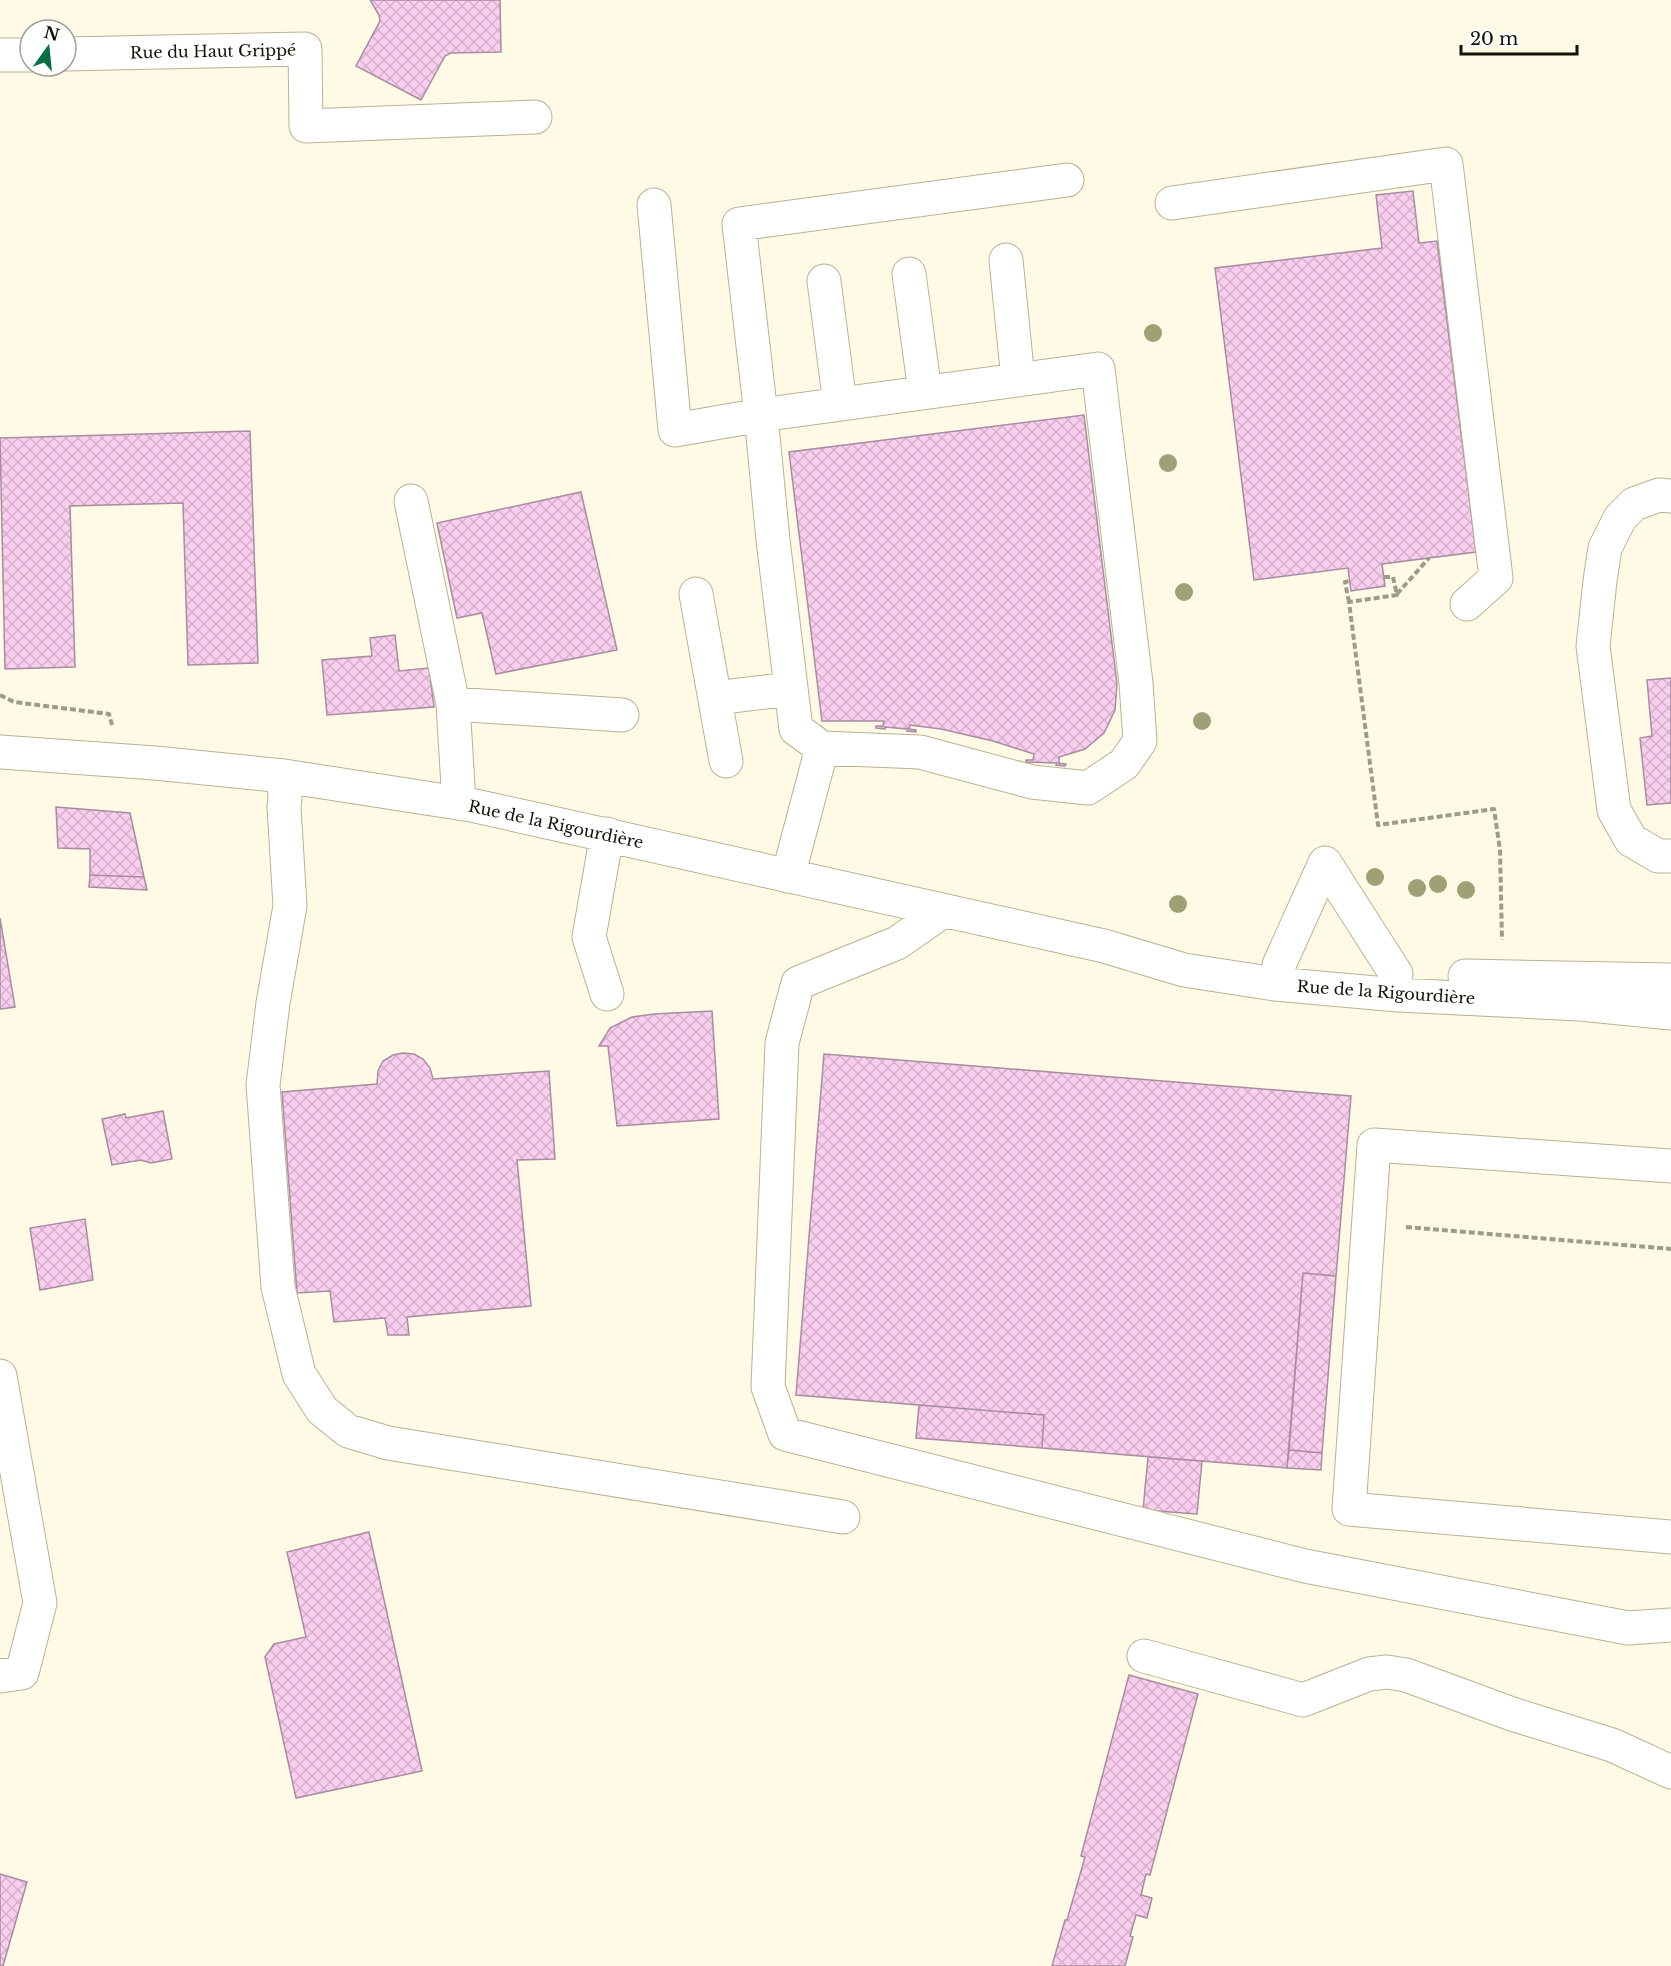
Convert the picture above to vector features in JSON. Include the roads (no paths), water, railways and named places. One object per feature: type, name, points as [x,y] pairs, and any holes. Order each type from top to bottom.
[{"type":"street","name":"Rue du Haut Grippé","points":[[78,54],[305,49],[306,126],[536,117]]},
{"type":"street","points":[[0,56],[18,55]]},
{"type":"street","points":[[1172,203],[1446,164],[1496,578],[1467,604]]},
{"type":"street","points":[[654,205],[675,430],[761,415],[1098,369],[1136,684],[1140,741],[1125,764],[1088,788],[1032,782],[921,752],[822,748],[796,729],[773,540],[761,415],[739,224],[1067,180]]},
{"type":"street","points":[[1006,260],[1018,380]]},
{"type":"street","points":[[909,274],[925,393]]},
{"type":"street","points":[[824,281],[840,404]]},
{"type":"street","points":[[1671,496],[1659,495],[1635,504],[1620,518],[1605,548],[1593,646],[1614,810],[1631,840],[1658,856],[1671,856]]},
{"type":"street","points":[[411,501],[453,704],[459,803]]},
{"type":"street","points":[[696,594],[726,761]]},
{"type":"street","points":[[715,698],[791,689]]},
{"type":"street","points":[[453,704],[622,715]]},
{"type":"street","points":[[788,876],[822,748]]},
{"type":"street","name":"Rue de la Rigourdière","points":[[0,752],[284,776],[459,803],[1104,946],[1184,970],[1275,984],[1398,995],[1580,1004],[1671,1013]]},
{"type":"street","points":[[284,776],[290,906],[273,1003],[263,1085],[278,1287],[299,1374],[322,1410],[348,1431],[388,1443],[843,1517]]},
{"type":"street","points":[[606,834],[589,937],[606,994]]},
{"type":"street","points":[[1279,965],[1325,863],[1396,974]]},
{"type":"street","points":[[942,911],[897,943],[798,983],[783,1043],[768,1387],[785,1434],[1305,1566],[1628,1628],[1671,1625]]},
{"type":"street","name":"Rue de la Rigourdière","points":[[1104,946],[1189,953],[1279,965],[1396,974],[1671,980]]},
{"type":"street","points":[[1671,1166],[1374,1145],[1349,1509],[1671,1537]]},
{"type":"street","points":[[0,1376],[40,1603],[22,1673],[0,1676]]},
{"type":"street","points":[[1144,1656],[1303,1700],[1369,1674],[1387,1672],[1406,1676],[1512,1714],[1612,1745],[1671,1772]]}]
